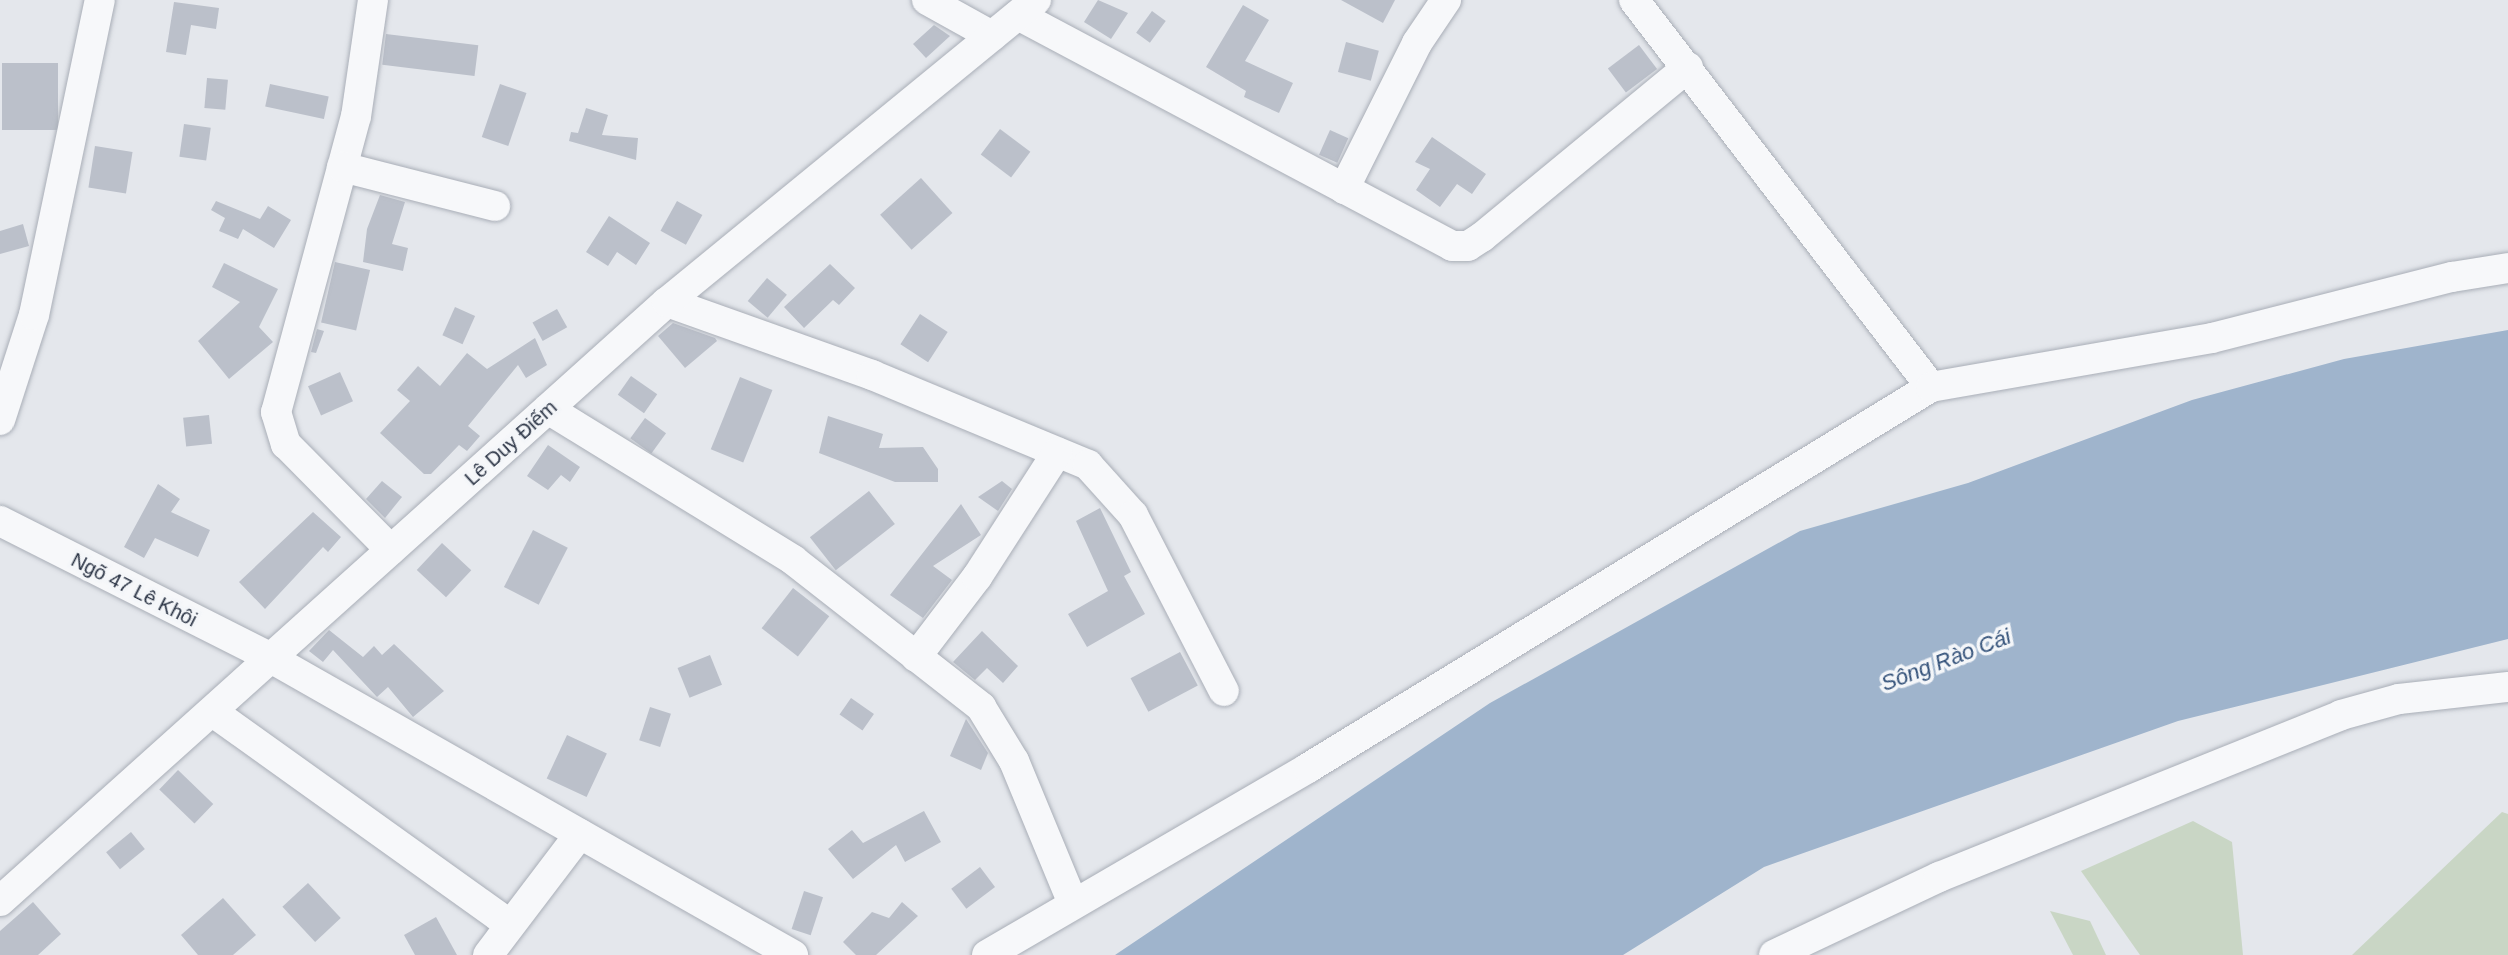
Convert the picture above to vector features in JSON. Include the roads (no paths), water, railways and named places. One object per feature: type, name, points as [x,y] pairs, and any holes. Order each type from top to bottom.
[{"type":"street","points":[[0,420],[34,315],[100,0]]},
{"type":"street","points":[[373,0],[342,167],[276,412],[277,426],[313,474],[391,550]]},
{"type":"street","points":[[927,0],[992,36]]},
{"type":"street","points":[[1344,189],[1417,43],[1446,0]]},
{"type":"street","points":[[1634,0],[1931,387]]},
{"type":"street","points":[[1027,8],[1344,189],[1452,246],[1468,246],[1688,67]]},
{"type":"street","name":"Lê Duy Điếm","points":[[0,901],[667,302],[1027,8]]},
{"type":"street","points":[[342,167],[495,206]]},
{"type":"street","points":[[987,955],[1072,901],[1308,768],[1931,387],[2212,338],[2508,268]]},
{"type":"street","points":[[667,302],[872,375],[1088,465],[1122,498],[1224,691]]},
{"type":"street","points":[[548,409],[793,560],[916,657],[954,682],[996,725],[1072,901]]},
{"type":"street","points":[[916,657],[977,577],[1057,453]]},
{"type":"street","name":"Ngõ 47 Lê Khôi","points":[[0,521],[269,657],[793,955]]},
{"type":"street","points":[[1774,955],[1939,877],[2341,715],[2399,699],[2508,687]]},
{"type":"street","points":[[213,712],[500,945],[580,834]]},
{"type":"water","name":"Sông Rào Cái","points":[[2508,330],[2508,639],[2178,721],[1764,867],[1623,955],[1115,955],[1490,703],[1800,531],[1968,483],[2192,400],[2344,359]]}]
